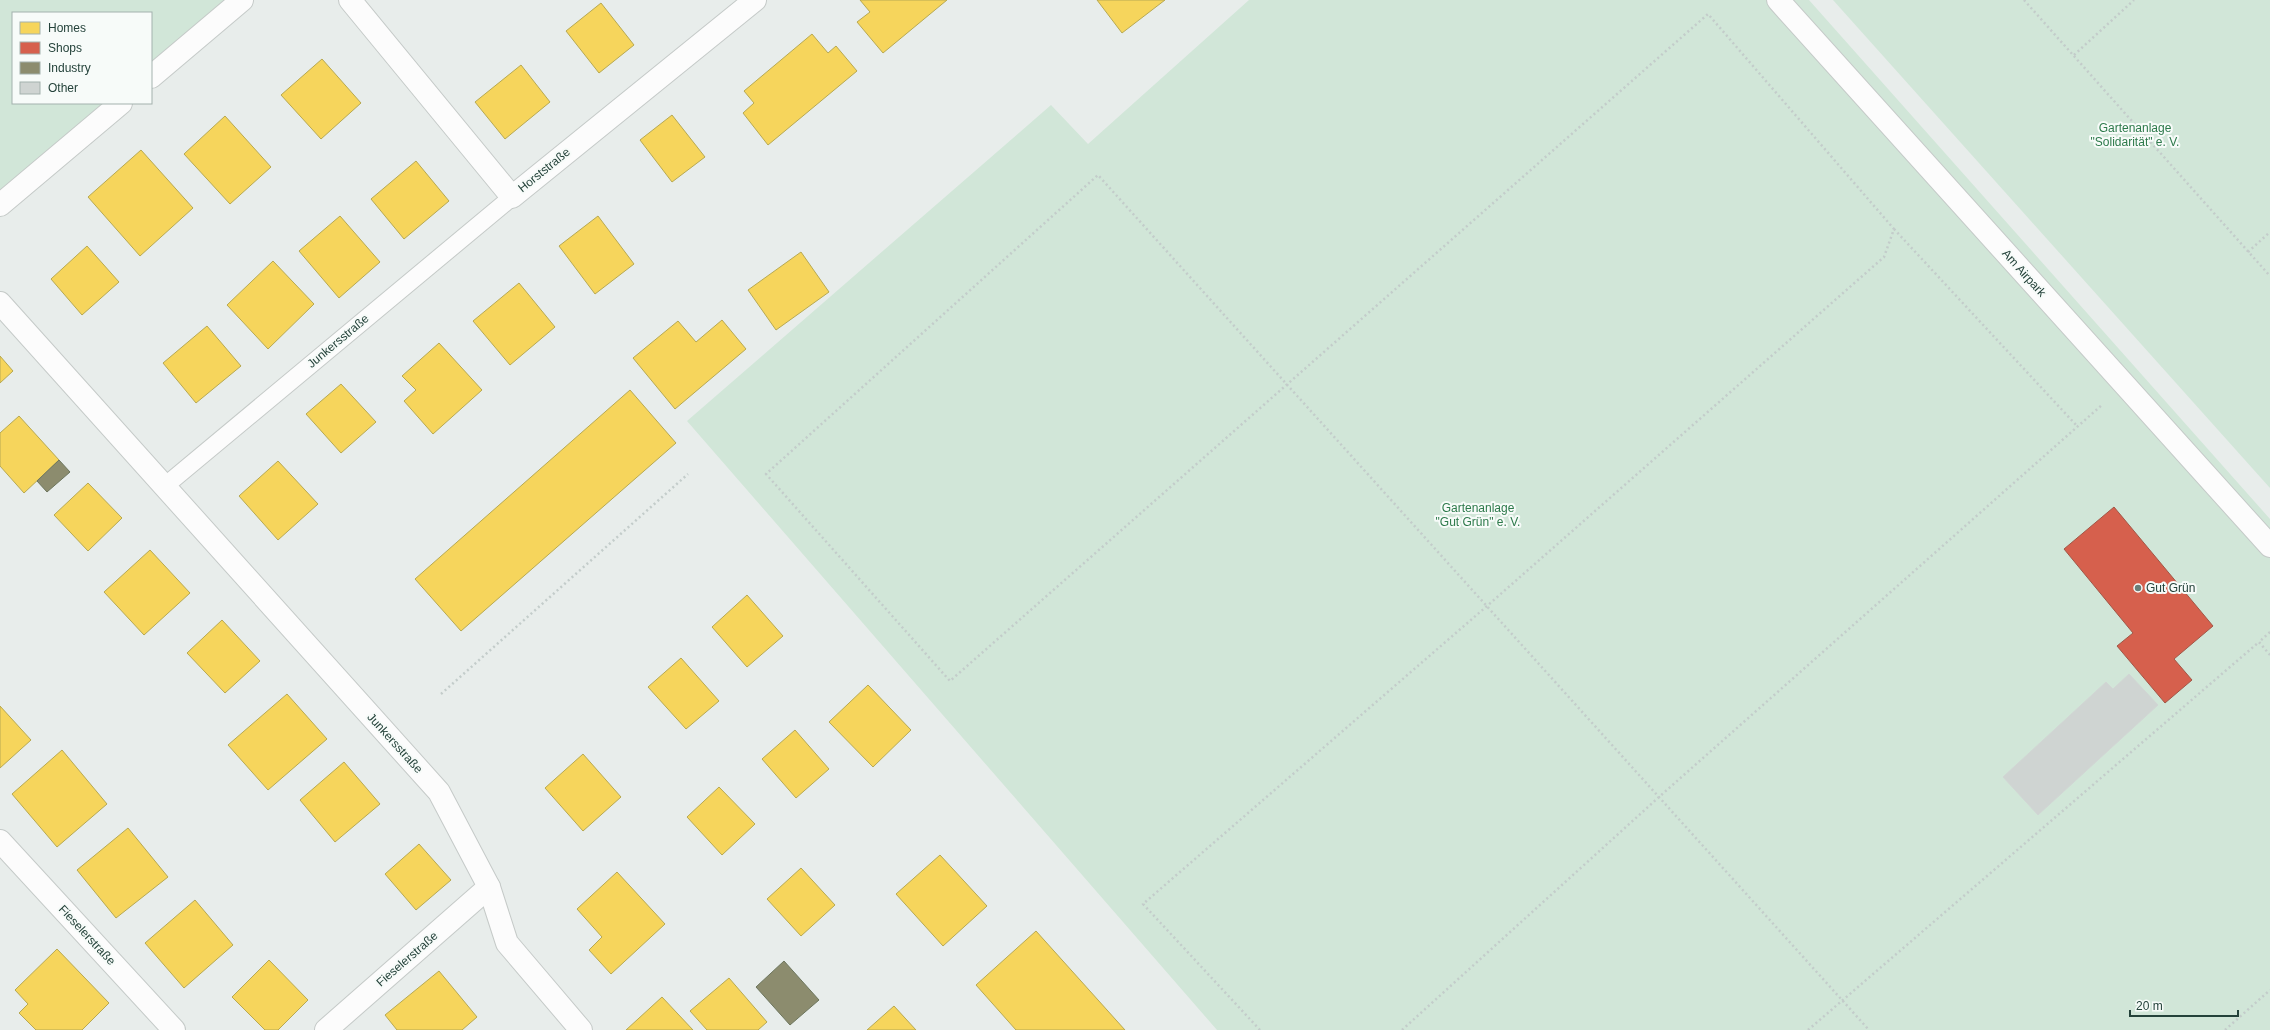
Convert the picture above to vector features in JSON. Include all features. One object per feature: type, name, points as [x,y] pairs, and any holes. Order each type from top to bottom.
[{"type":"street","points":[[152,76],[242,0]]},
{"type":"street","name":"Horststraße","points":[[350,0],[512,196],[755,0]]},
{"type":"street","name":"Am Airpark","points":[[1778,0],[2132,391],[2270,546]]},
{"type":"street","points":[[0,205],[120,104]]},
{"type":"street","name":"Junkersstraße","points":[[0,303],[439,792],[489,887],[507,943],[580,1030]]},
{"type":"street","name":"Fieselerstraße","points":[[0,841],[174,1030]]},
{"type":"street","name":"Fieselerstraße","points":[[326,1030],[489,887]]},
{"type":"lane","name":"Junkersstraße","points":[[165,486],[512,196]]},
{"type":"path","points":[[2024,0],[2270,276]]},
{"type":"path","points":[[2074,55],[2134,0]]},
{"type":"path","points":[[1869,1030],[1288,385],[1098,175],[766,474],[950,681],[1288,385],[1708,14],[1894,229],[2077,426]]},
{"type":"path","points":[[1260,1030],[1143,904],[1487,606],[1884,257],[1894,229]]},
{"type":"path","points":[[2248,252],[2270,232]]},
{"type":"path","points":[[1402,1030],[1659,797],[2099,406],[2132,391]]},
{"type":"path","points":[[441,694],[688,474]]},
{"type":"path","points":[[1808,1030],[2270,632]]},
{"type":"path","points":[[2259,642],[2270,655]]},
{"type":"path","points":[[2225,1030],[2270,990]]},
{"type":"green space","points":[[0,0],[242,0],[152,76],[152,12],[12,12],[12,104],[120,104],[0,205]]},
{"type":"green space","name":"Gartenanlage \"Gut Grün\" e. V.","points":[[1249,0],[1809,0],[2270,519],[2270,1030],[1217,1030],[687,421],[1051,105],[1088,144]]},
{"type":"green space","name":"Gartenanlage \"Solidarität\" e. V.","points":[[1833,0],[2270,0],[2270,488]]},
{"type":"building: Homes","points":[[860,0],[947,0],[883,53],[857,22],[870,12]]},
{"type":"building: Homes","points":[[1097,0],[1165,0],[1122,33]]},
{"type":"building: Homes","points":[[601,3],[634,45],[599,73],[566,31]]},
{"type":"building: Homes","points":[[812,34],[828,53],[836,46],[857,71],[768,145],[743,113],[754,103],[744,91]]},
{"type":"building: Homes","points":[[322,59],[361,103],[321,139],[281,95]]},
{"type":"building: Homes","points":[[521,65],[550,102],[505,139],[475,102]]},
{"type":"building: Homes","points":[[672,115],[705,157],[672,182],[640,140]]},
{"type":"building: Homes","points":[[225,116],[271,167],[230,204],[184,154]]},
{"type":"building: Homes","points":[[141,150],[193,208],[140,256],[88,197]]},
{"type":"building: Homes","points":[[416,161],[449,201],[404,239],[371,199]]},
{"type":"building: Homes","points":[[340,216],[380,262],[339,298],[299,251]]},
{"type":"building: Homes","points":[[598,216],[634,264],[595,294],[559,246]]},
{"type":"building: Homes","points":[[87,246],[119,282],[82,315],[51,279]]},
{"type":"building: Homes","points":[[801,252],[829,292],[776,330],[748,290]]},
{"type":"building: Homes","points":[[273,261],[314,304],[268,349],[227,305]]},
{"type":"building: Homes","points":[[519,283],[555,327],[510,365],[473,321]]},
{"type":"building: Homes","points":[[722,320],[746,349],[675,409],[633,358],[678,321],[696,342]]},
{"type":"building: Homes","points":[[207,326],[241,366],[196,403],[163,363]]},
{"type":"building: Homes","points":[[439,343],[482,390],[433,434],[404,401],[416,390],[402,376]]},
{"type":"building: Homes","points":[[0,356],[13,371],[0,383]]},
{"type":"building: Homes","points":[[341,384],[376,422],[341,453],[306,414]]},
{"type":"building: Homes","points":[[630,390],[676,443],[461,631],[415,579]]},
{"type":"building: Homes","points":[[19,416],[59,460],[24,493],[0,466],[0,433]]},
{"type":"building: Homes","points":[[278,461],[318,504],[278,540],[239,496]]},
{"type":"building: Homes","points":[[88,483],[122,518],[88,551],[54,515]]},
{"type":"building: Homes","points":[[150,550],[190,593],[144,635],[104,592]]},
{"type":"building: Homes","points":[[747,595],[783,636],[747,667],[712,627]]},
{"type":"building: Homes","points":[[222,620],[260,661],[225,693],[187,653]]},
{"type":"building: Homes","points":[[681,658],[719,701],[686,729],[648,687]]},
{"type":"building: Homes","points":[[868,685],[911,730],[873,767],[829,722]]},
{"type":"building: Homes","points":[[287,694],[327,739],[268,790],[228,745]]},
{"type":"building: Homes","points":[[0,706],[31,740],[0,768]]},
{"type":"building: Homes","points":[[795,730],[829,769],[796,798],[762,759]]},
{"type":"building: Homes","points":[[62,750],[107,804],[57,847],[12,794]]},
{"type":"building: Homes","points":[[583,754],[621,797],[583,831],[545,788]]},
{"type":"building: Homes","points":[[344,762],[380,804],[335,842],[300,800]]},
{"type":"building: Homes","points":[[719,787],[755,824],[722,855],[687,817]]},
{"type":"building: Homes","points":[[128,828],[168,877],[116,918],[77,870]]},
{"type":"building: Homes","points":[[419,844],[451,880],[416,910],[385,874]]},
{"type":"building: Homes","points":[[940,855],[987,906],[943,946],[896,894]]},
{"type":"building: Homes","points":[[801,868],[835,905],[801,936],[767,899]]},
{"type":"building: Homes","points":[[617,872],[665,924],[611,974],[589,950],[602,937],[577,909]]},
{"type":"building: Homes","points":[[195,900],[233,945],[184,988],[145,943]]},
{"type":"building: Homes","points":[[1036,931],[1125,1030],[1016,1030],[976,985]]},
{"type":"building: Homes","points":[[57,949],[109,1003],[82,1030],[36,1030],[19,1013],[28,1004],[15,990]]},
{"type":"building: Homes","points":[[269,960],[308,1000],[278,1030],[265,1030],[232,997]]},
{"type":"building: Homes","points":[[439,971],[477,1017],[462,1030],[397,1030],[385,1015]]},
{"type":"building: Homes","points":[[729,978],[767,1022],[758,1030],[707,1030],[690,1011]]},
{"type":"building: Homes","points":[[662,997],[693,1030],[626,1030]]},
{"type":"building: Homes","points":[[894,1006],[916,1030],[867,1030]]},
{"type":"building: Shops","name":"Gut Grün","points":[[2114,507],[2213,626],[2174,659],[2192,680],[2165,703],[2117,646],[2133,633],[2064,549]]},
{"type":"building: Industry","points":[[59,460],[70,472],[47,492],[37,481]]},
{"type":"building: Industry","points":[[784,961],[819,1000],[790,1025],[756,987]]},
{"type":"building: Other","points":[[2129,674],[2158,705],[2038,815],[2003,777],[2106,682],[2113,689]]},
{"type":"place","name":"Gut Grün","points":[[2138,588]]}]
